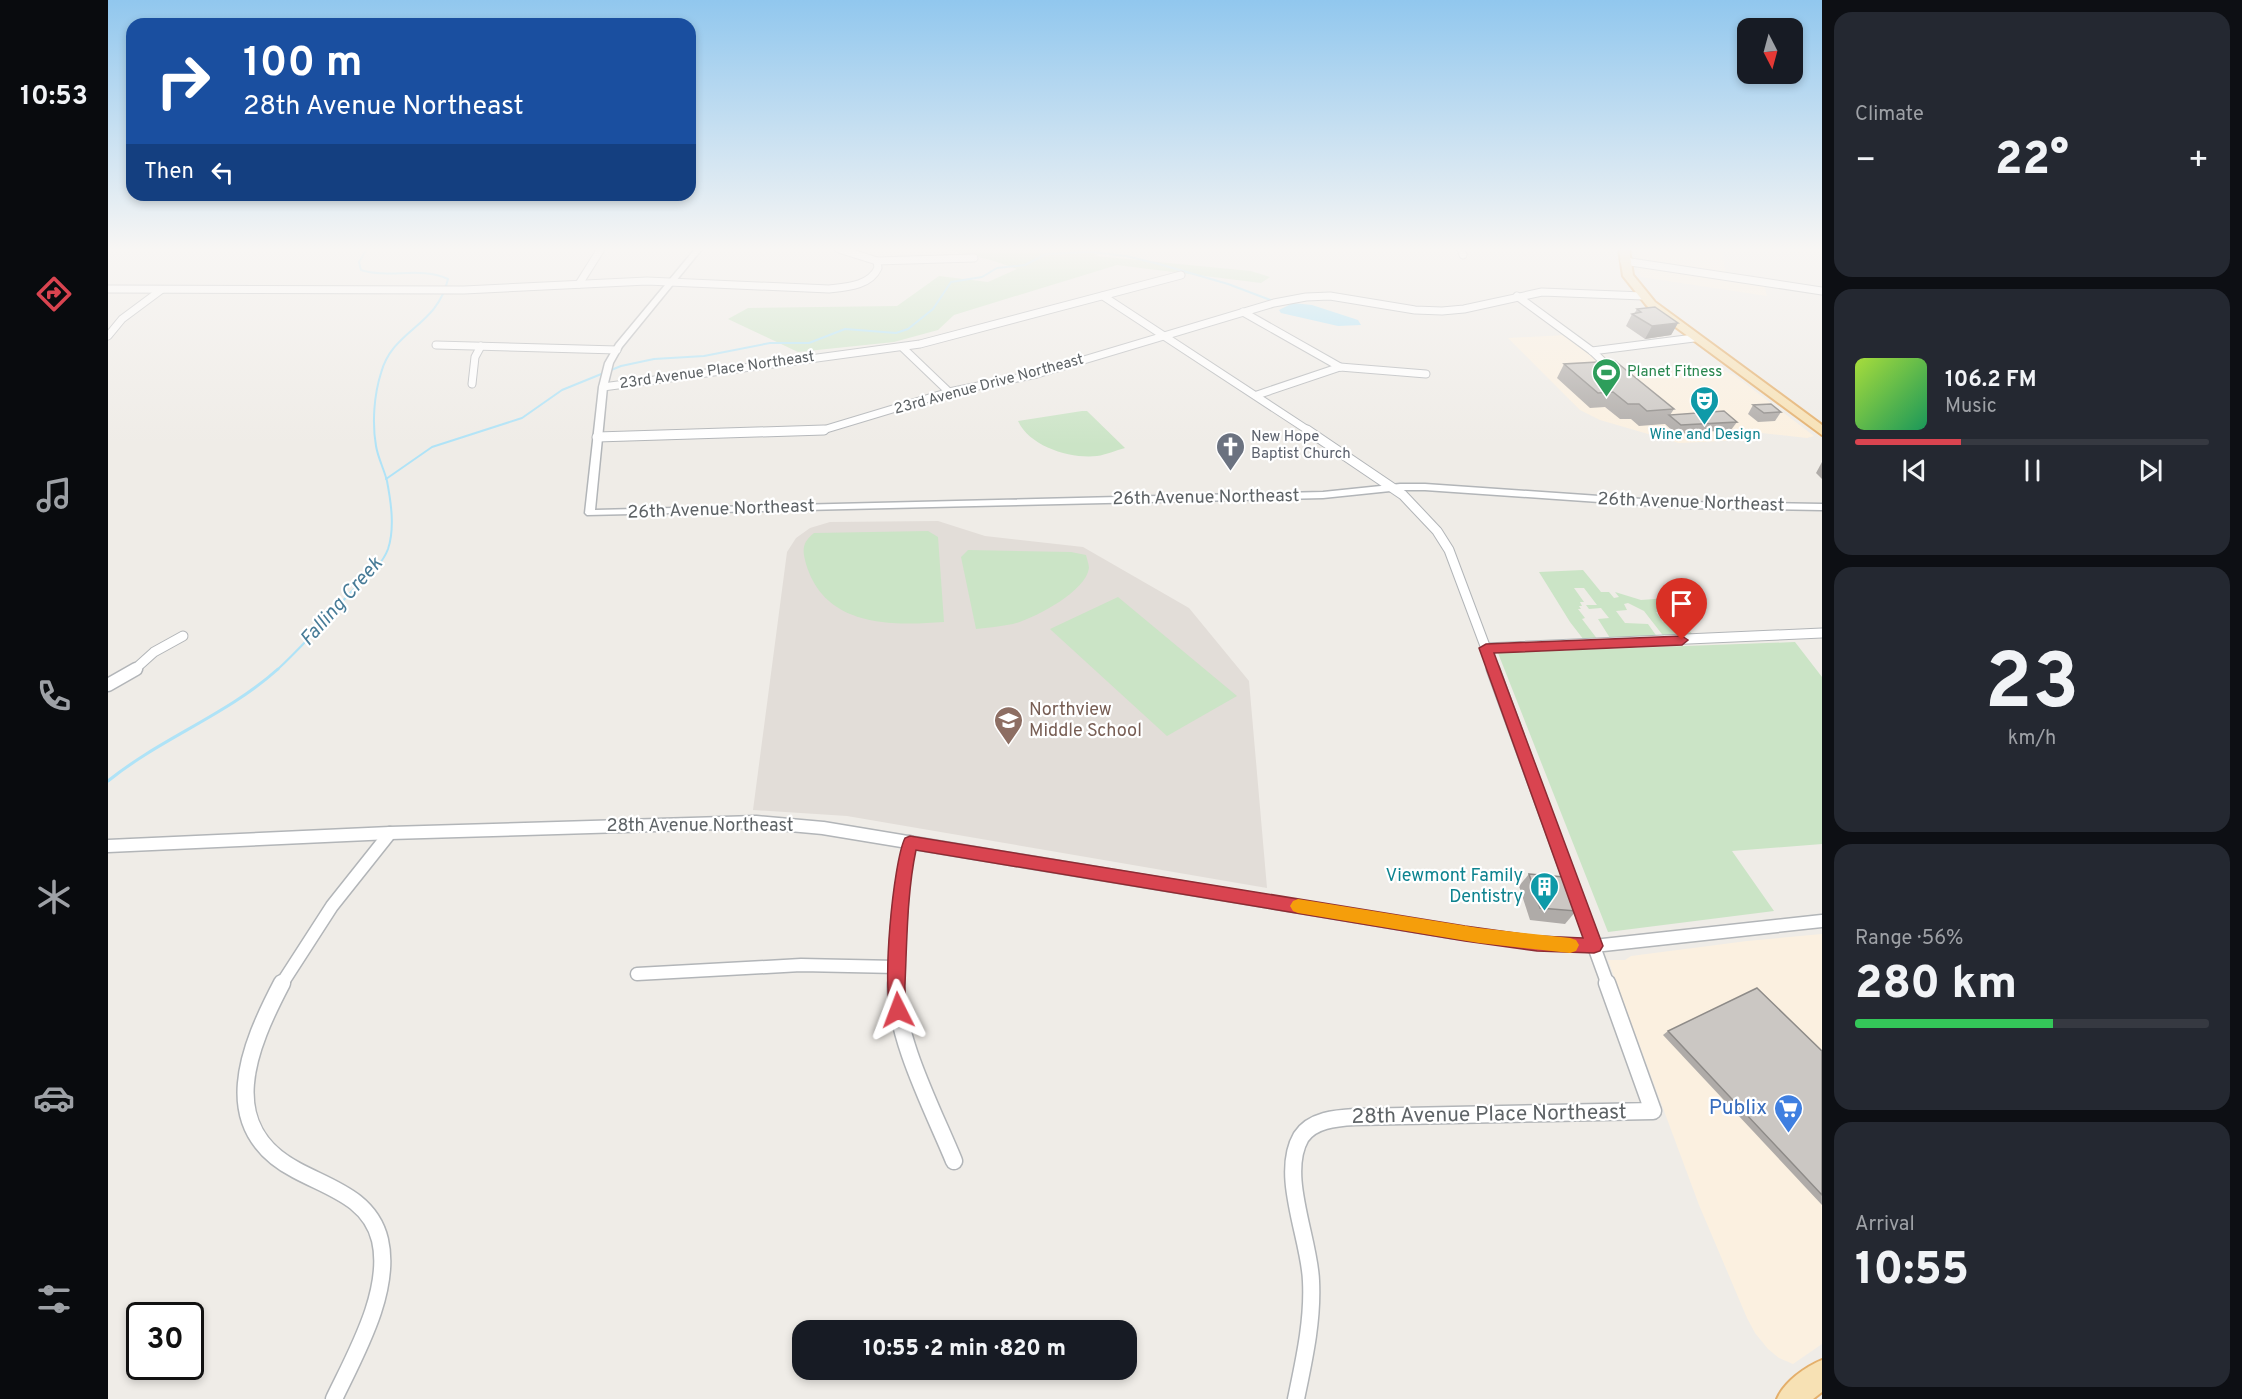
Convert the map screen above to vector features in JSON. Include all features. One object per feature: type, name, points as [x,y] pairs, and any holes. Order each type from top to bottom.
[{"type":"main road","points":[[1665,314],[1822,431]]},
{"type":"main road","points":[[1791,1399],[1822,1374]]},
{"type":"street","points":[[108,336],[128,314]]},
{"type":"street","points":[[597,436],[603,387],[609,363],[646,314]]},
{"type":"street","name":"23rd Avenue Place Northeast","points":[[603,387],[902,347],[956,336],[1036,314]]},
{"type":"street","points":[[1131,314],[1257,395],[1403,495],[1420,511],[1449,550],[1594,946]]},
{"type":"street","name":"23rd Avenue Drive Northeast","points":[[597,436],[823,430],[949,392],[1036,374],[1235,314]]},
{"type":"street","points":[[1247,314],[1340,367]]},
{"type":"street","points":[[1542,314],[1592,351],[1615,372]]},
{"type":"street","points":[[1592,351],[1694,338]]},
{"type":"street","points":[[436,345],[617,350]]},
{"type":"street","points":[[472,384],[475,357],[481,346]]},
{"type":"street","points":[[902,347],[949,392]]},
{"type":"street","points":[[1257,395],[1340,367],[1426,374]]},
{"type":"street","name":"26th Avenue Northeast","points":[[597,436],[590,513],[639,514],[959,502],[1323,495],[1390,488],[1441,487],[1686,505],[1822,507]]},
{"type":"street","points":[[1486,648],[1822,633]]},
{"type":"street","points":[[108,685],[132,672],[154,652],[183,636]]},
{"type":"street","name":"28th Avenue Northeast","points":[[108,846],[390,833],[756,822],[823,828],[1479,936],[1550,944],[1594,946],[1822,921]]},
{"type":"street","points":[[334,1399],[374,1310],[383,1273],[379,1238],[372,1218],[355,1201],[284,1164],[261,1140],[248,1111],[244,1086],[250,1058],[261,1027],[297,957],[333,904],[390,833]]},
{"type":"street","points":[[910,842],[904,871],[897,998],[904,1033],[954,1161]]},
{"type":"street","name":"28th Avenue Place Northeast","points":[[1296,1399],[1310,1336],[1313,1299],[1310,1261],[1294,1177],[1295,1156],[1299,1143],[1310,1126],[1341,1118],[1431,1114],[1653,1111],[1594,946]]},
{"type":"street","points":[[637,974],[801,965],[897,968]]},
{"type":"shaded area","points":[[1566,335],[1594,354],[1602,353],[1623,375],[1718,368],[1734,375],[1814,436],[1807,438],[1733,430],[1741,440],[1679,443],[1600,420],[1580,410],[1508,338]]},
{"type":"shaded area","name":"Northview Middle School","points":[[938,521],[985,536],[1083,547],[1189,608],[1249,681],[1267,888],[847,816],[753,810],[787,552],[796,538],[810,528],[830,522]]},
{"type":"shaded area","points":[[1822,934],[1822,1344],[1793,1364],[1779,1358],[1768,1349],[1747,1318],[1699,1205],[1608,960],[1625,960],[1631,956],[1747,941]]},
{"type":"green space","points":[[737,314],[956,314],[938,330],[894,342],[798,352],[728,319]]},
{"type":"green space","points":[[1087,411],[1125,448],[1097,456],[1064,453],[1032,438],[1018,421]]},
{"type":"green space","points":[[928,531],[938,537],[944,622],[882,622],[844,611],[828,600],[815,585],[806,564],[805,543],[814,533]]},
{"type":"green space","points":[[968,550],[1071,552],[1086,555],[1089,568],[1086,577],[1069,595],[1033,617],[1013,624],[976,629],[961,557]]},
{"type":"green space","points":[[1583,570],[1601,592],[1609,592],[1614,598],[1619,597],[1615,592],[1641,600],[1668,598],[1675,601],[1674,597],[1694,620],[1688,620],[1680,611],[1671,611],[1665,605],[1660,605],[1665,612],[1656,612],[1663,622],[1684,624],[1693,635],[1665,638],[1644,611],[1628,603],[1624,604],[1627,610],[1616,611],[1625,623],[1648,624],[1658,638],[1610,638],[1598,619],[1609,618],[1601,608],[1589,609],[1586,605],[1597,605],[1584,588],[1574,588],[1584,602],[1580,602],[1582,606],[1578,609],[1585,618],[1582,619],[1598,640],[1584,640],[1539,572]]},
{"type":"green space","points":[[1118,597],[1237,696],[1167,736],[1050,629]]},
{"type":"green space","points":[[1795,642],[1822,677],[1822,844],[1732,851],[1774,911],[1608,932],[1498,653]]},
{"type":"water","points":[[1287,314],[1340,314],[1358,320],[1361,325],[1338,326]]},
{"type":"building","points":[[1632,314],[1665,314],[1678,323],[1652,326]]},
{"type":"building","points":[[1615,361],[1674,409],[1647,411],[1639,404],[1628,404],[1613,392],[1598,393],[1564,364]]},
{"type":"building","points":[[1771,404],[1781,412],[1764,413],[1753,405]]},
{"type":"building","points":[[1724,411],[1737,422],[1681,425],[1669,415]]},
{"type":"building","points":[[1529,874],[1564,877],[1576,911],[1540,908]]},
{"type":"building","name":"Publix","points":[[1757,988],[1822,1051],[1822,1195],[1668,1031]]},
{"type":"waterway","name":"Falling Creek","points":[[386,479],[377,450],[374,428],[375,400],[381,373],[395,346],[429,314]]},
{"type":"waterway","points":[[386,479],[432,447],[522,418],[562,390],[621,366],[654,359],[704,356],[770,343],[809,343],[845,329],[896,333],[908,329],[926,314]]},
{"type":"waterway","name":"Falling Creek","points":[[278,669],[385,556],[392,524],[386,479]]},
{"type":"waterway","name":"Falling Creek","points":[[108,781],[150,752],[237,700],[278,669]]},
{"type":"slow traffic","points":[[1298,906],[1479,936],[1570,945]]},
{"type":"place","name":"Planet Fitness","points":[[1606,398]]},
{"type":"place","name":"Wine and Design","points":[[1705,426]]},
{"type":"place","name":"New Hope Baptist Church","points":[[1230,472]]},
{"type":"place","name":"Northview Middle School","points":[[1008,746]]},
{"type":"place","name":"Viewmont Family Dentistry","points":[[1544,912]]},
{"type":"place","name":"Publix","points":[[1788,1134]]},
{"type":"route","points":[[898,1010],[896,987],[904,865],[910,842],[1465,934],[1537,943],[1594,946],[1486,648],[1682,640]]}]
